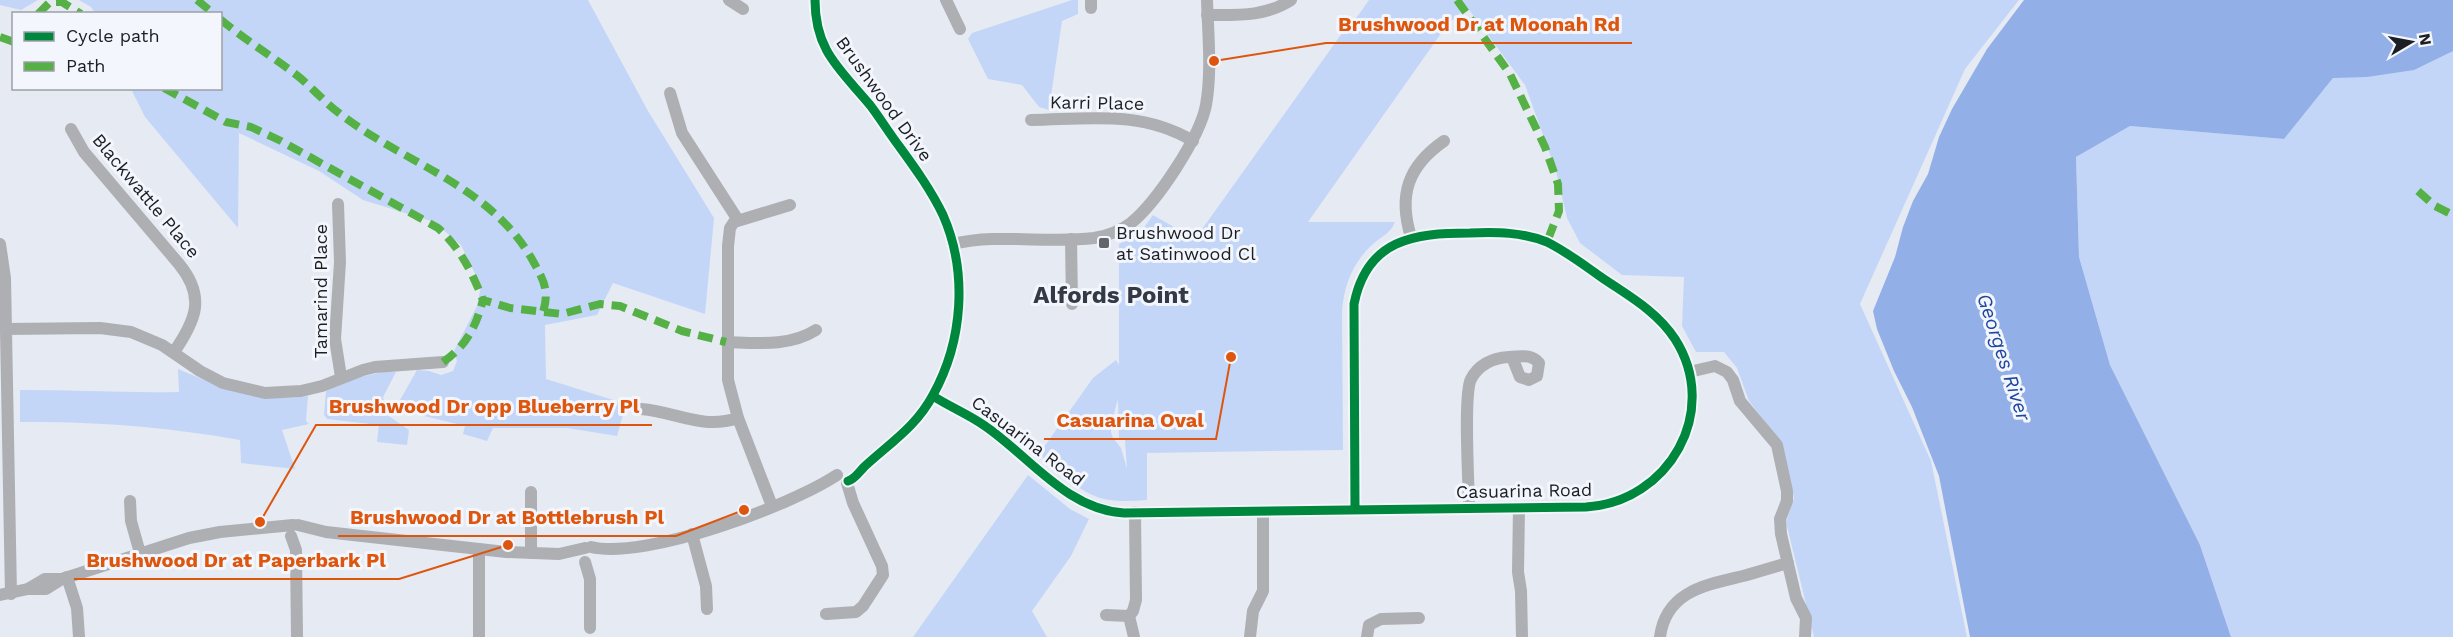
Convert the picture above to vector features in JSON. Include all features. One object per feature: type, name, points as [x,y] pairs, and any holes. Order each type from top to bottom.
[{"type":"street","points":[[729,0],[743,9]]},
{"type":"street","name":"Brushwood Drive","points":[[5,595],[28,589],[46,589],[65,578],[140,552],[204,535],[265,529],[326,532],[479,549],[588,556],[693,534],[842,481],[865,466],[905,432],[933,396],[950,358],[959,294],[953,244],[943,216],[928,188],[871,107],[839,72],[826,53],[818,29],[815,0]]},
{"type":"street","points":[[946,0],[960,29]]},
{"type":"street","points":[[953,244],[979,240],[1071,239],[1104,236],[1129,224],[1147,207],[1192,141],[1203,116],[1207,96],[1207,0]]},
{"type":"street","points":[[1207,15],[1257,14],[1291,0]]},
{"type":"street","points":[[669,93],[682,133],[738,220]]},
{"type":"street","name":"Karri Place","points":[[1031,120],[1138,120],[1165,126],[1192,141]]},
{"type":"street","name":"Blackwattle Place","points":[[71,129],[84,152],[191,281],[195,300],[193,319],[174,352]]},
{"type":"street","points":[[1411,237],[1405,209],[1408,184],[1425,157],[1444,141]]},
{"type":"street","name":"Tamarind Place","points":[[338,204],[340,262],[335,339],[341,377]]},
{"type":"street","points":[[772,506],[738,418],[728,380],[726,342],[728,246],[730,228],[738,220],[790,205]]},
{"type":"street","name":"Casuarina Road","points":[[933,396],[985,426],[1083,503],[1102,511],[1355,510],[1603,505],[1630,496],[1646,486],[1670,464],[1686,432],[1692,400],[1689,372],[1676,340],[1654,314],[1547,242],[1528,235],[1507,232],[1441,233],[1411,237],[1389,248],[1364,275],[1356,293],[1353,324],[1355,510]]},
{"type":"street","points":[[1071,239],[1072,304]]},
{"type":"street","points":[[0,244],[6,278],[5,595]]},
{"type":"street","points":[[6,329],[120,330],[153,340],[200,371],[223,383],[265,393],[301,391],[375,368],[443,362]]},
{"type":"street","points":[[726,342],[788,341],[816,330]]},
{"type":"street","points":[[1469,508],[1468,385],[1475,372],[1486,363],[1499,358],[1512,357]]},
{"type":"street","points":[[1689,372],[1715,366],[1727,372],[1734,380],[1740,401],[1775,441],[1787,491],[1787,501],[1780,523],[1796,598],[1806,618],[1805,637]]},
{"type":"street","points":[[641,409],[664,412],[711,424],[738,418]]},
{"type":"street","points":[[826,614],[856,612],[863,606],[883,575],[882,566],[842,481]]},
{"type":"street","points":[[531,492],[531,553]]},
{"type":"street","points":[[130,501],[131,521],[140,552]]},
{"type":"street","points":[[1519,508],[1518,572],[1521,591],[1522,637]]},
{"type":"street","points":[[1250,637],[1253,611],[1263,591],[1263,511]]},
{"type":"street","points":[[1129,616],[1136,600],[1135,512]]},
{"type":"street","points":[[295,532],[297,637]]},
{"type":"street","points":[[693,534],[706,586],[707,609]]},
{"type":"street","points":[[478,637],[479,549]]},
{"type":"street","points":[[588,556],[590,628]]},
{"type":"street","points":[[1660,637],[1670,610],[1690,592],[1712,582],[1788,563]]},
{"type":"street","points":[[65,578],[77,609],[79,637]]},
{"type":"street","points":[[1106,615],[1129,616]]},
{"type":"street","points":[[1129,616],[1134,637]]},
{"type":"street","points":[[1367,637],[1369,625],[1376,620],[1419,618]]},
{"type":"shaded area","points":[[0,0],[38,0],[21,10],[0,5]]},
{"type":"shaded area","points":[[79,0],[588,0],[648,111],[714,218],[705,314],[613,283],[597,315],[545,325],[546,379],[626,404],[617,436],[567,428],[493,428],[487,441],[463,434],[465,426],[416,414],[401,404],[400,400],[417,370],[441,375],[453,371],[457,361],[454,351],[477,306],[481,286],[461,245],[434,222],[363,200],[319,171],[239,133],[238,228],[145,117],[132,90],[222,90],[222,12],[94,12],[91,7]]},
{"type":"shaded area","points":[[1078,0],[1078,14],[1062,21],[1049,110],[1039,107],[1022,85],[988,79],[968,39],[972,33]]},
{"type":"shaded area","points":[[1369,0],[2019,0],[1965,69],[1860,304],[1931,461],[1967,637],[1814,637],[1786,522],[1794,498],[1781,443],[1749,401],[1737,368],[1724,352],[1696,352],[1682,326],[1684,277],[1622,275],[1580,243],[1567,218],[1556,171],[1525,85],[1467,7],[1447,25],[1308,222],[1395,222],[1389,232],[1360,258],[1345,292],[1342,311],[1343,450],[1147,453],[1147,500],[1126,501],[1104,499],[1086,492],[1039,454],[1093,378],[1116,360],[1119,365],[1119,244],[1140,233],[1153,215],[1195,239],[1350,22],[1357,17]],"holes":[[[1118,399],[1119,440],[1125,440],[1127,469],[1121,448],[1111,432]]]},
{"type":"shaded area","points":[[2453,0],[2453,637],[2231,637],[2200,545],[2110,365],[2079,257],[2076,157],[2130,126],[2284,139],[2333,78]]},
{"type":"shaded area","points":[[178,369],[241,393],[272,398],[308,396],[306,421],[309,424],[282,430],[295,469],[241,463],[240,440],[131,426],[20,422],[20,390],[179,392]]},
{"type":"shaded area","points":[[383,372],[396,372],[383,397],[386,414],[409,430],[407,445],[377,442],[379,425],[327,419],[324,415],[326,391],[356,378]]},
{"type":"shaded area","points":[[1028,475],[1070,509],[1089,519],[1071,556],[1032,611],[1047,637],[913,637]]},
{"type":"water","name":"Georges River","points":[[2024,0],[2453,0],[2453,51],[2414,70],[2367,77],[2333,78],[2284,139],[2130,126],[2076,157],[2079,257],[2110,365],[2200,545],[2231,637],[1970,637],[1939,476],[1912,407],[1877,329],[1873,311],[1895,257],[1913,201],[1928,174],[1939,137],[1952,109],[1987,49]]},
{"type":"marked path","points":[[197,0],[212,12]]},
{"type":"marked path","points":[[1457,0],[1510,74],[1545,147],[1558,184],[1559,211],[1547,242]]},
{"type":"marked path","points":[[40,12],[50,2],[62,2],[78,12]]},
{"type":"marked path","points":[[222,21],[294,73],[339,113],[364,131],[444,177],[494,213],[515,235],[540,273],[546,291],[543,312]]},
{"type":"marked path","points":[[0,37],[12,41]]},
{"type":"marked path","points":[[168,90],[226,122],[251,127],[281,141],[438,228],[465,261],[483,300]]},
{"type":"marked path","points":[[2418,191],[2435,206],[2453,215]]},
{"type":"marked path","points":[[443,362],[469,335],[483,300],[510,308],[562,314],[600,304],[620,306],[682,331],[726,342]]},
{"type":"cycle path","points":[[815,0],[819,33],[831,58],[874,110],[923,179],[943,215],[951,237],[959,283],[959,306],[951,352],[933,395],[911,426],[848,481]]},
{"type":"cycle path","points":[[933,396],[985,426],[1067,492],[1103,510],[1124,513],[1586,507],[1616,501],[1641,489],[1663,471],[1679,448],[1689,422],[1692,395],[1688,367],[1675,339],[1660,320],[1641,304],[1547,242],[1519,234],[1449,233],[1412,238],[1396,244],[1370,265],[1360,282],[1354,304],[1355,510]]},
{"type":"place","name":"Brushwood Dr at Moonah Rd","points":[[1214,61]]},
{"type":"place","name":"Brushwood Dr at Satinwood Cl","points":[[1104,243]]},
{"type":"place","name":"Casuarina Oval","points":[[1231,357]]},
{"type":"place","name":"Brushwood Dr at Bottlebrush Pl","points":[[744,510]]},
{"type":"place","name":"Brushwood Dr opp Blueberry Pl","points":[[260,522]]},
{"type":"place","name":"Brushwood Dr at Paperbark Pl","points":[[508,545]]},
{"type":"district","name":"Alfords Point","points":[[1111,295]]}]
